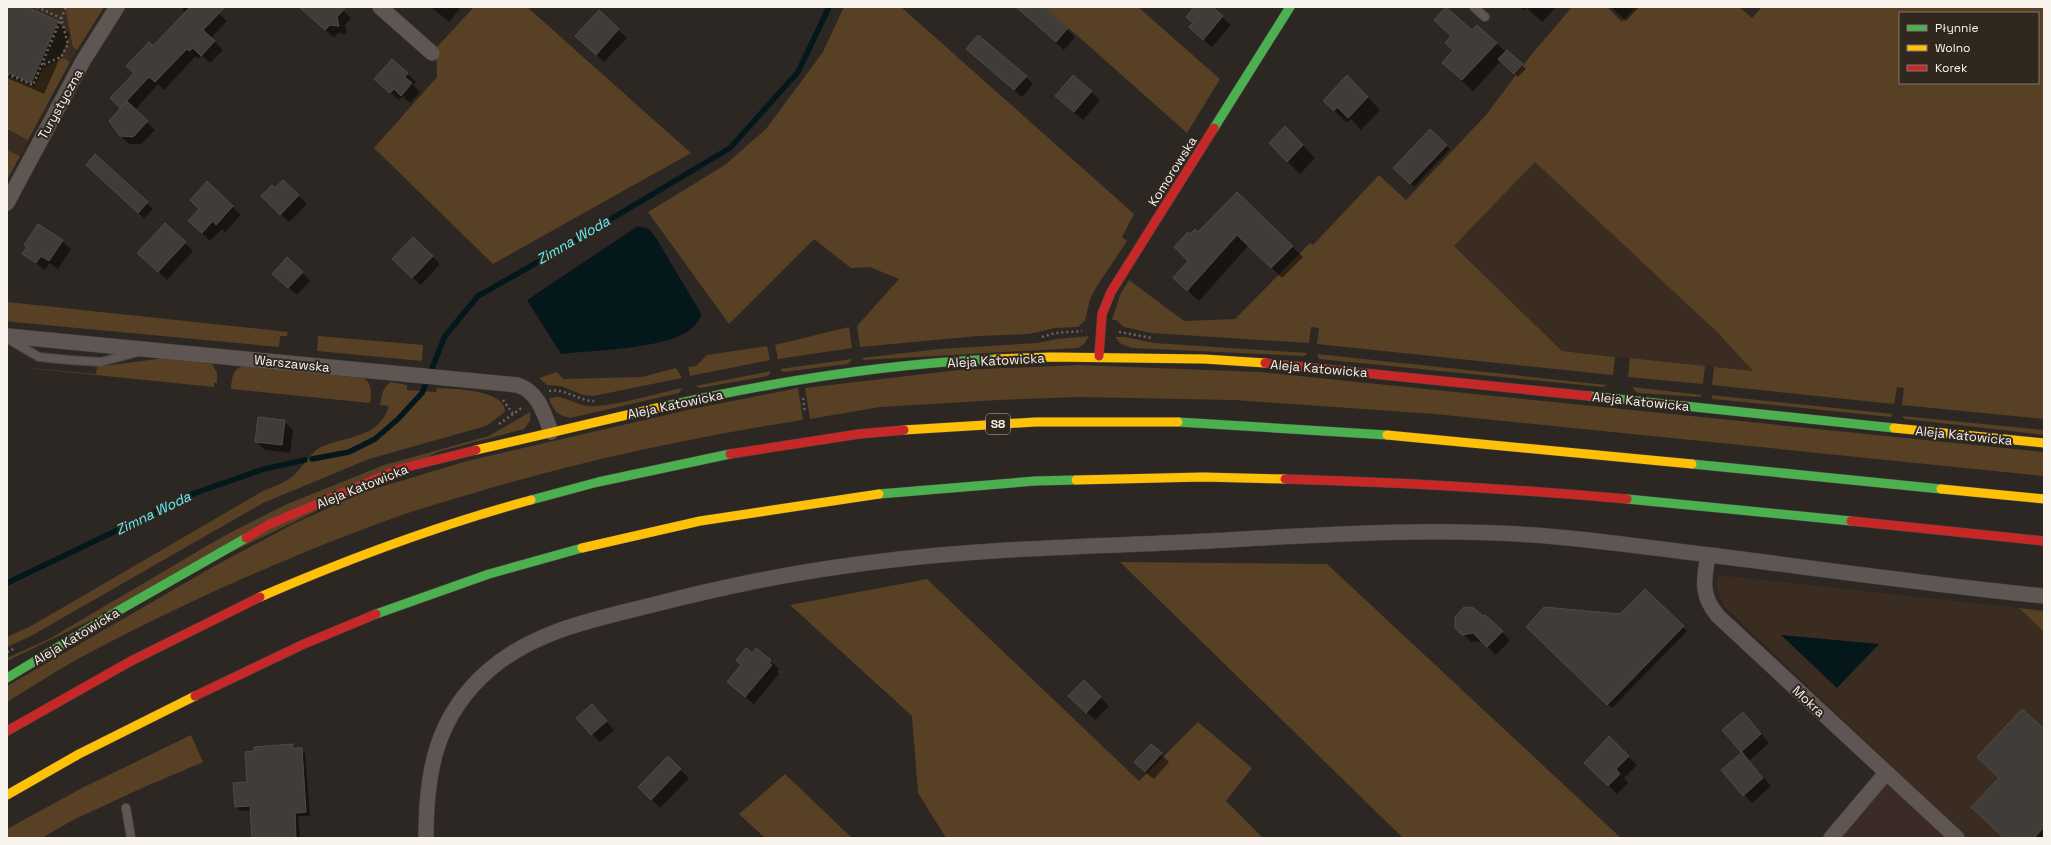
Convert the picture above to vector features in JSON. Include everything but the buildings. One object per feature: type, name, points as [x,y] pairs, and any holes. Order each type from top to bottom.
[{"type":"main road","name":"Komorowska","points":[[1098,356],[1102,314],[1111,292],[1290,7]]},
{"type":"main road","name":"Aleja Katowicka","points":[[7,678],[116,612],[270,524],[399,469],[704,397],[811,378],[955,361],[1098,356],[1204,359],[1311,367],[2044,443]]},
{"type":"main road","name":"S8","points":[[7,731],[109,672],[195,628],[276,590],[344,561],[420,534],[554,493],[622,477],[756,450],[846,436],[936,428],[1034,422],[1153,422],[1282,427],[1522,446],[2044,499]]},
{"type":"main road","points":[[7,795],[127,729],[246,672],[368,618],[438,592],[572,550],[634,535],[707,519],[862,495],[1038,481],[1153,477],[1275,478],[1430,484],[1578,494],[2044,541]]},
{"type":"street","name":"Turystyczna","points":[[7,203],[83,61],[117,7]]},
{"type":"street","points":[[380,7],[432,53]]},
{"type":"street","name":"Warszawska","points":[[7,338],[150,349],[524,387],[536,398],[551,432]]},
{"type":"street","points":[[426,838],[427,791],[430,771],[437,745],[456,708],[468,691],[486,672],[520,647],[556,632],[617,614],[706,591],[784,576],[854,565],[924,557],[992,552],[1400,532],[1474,532],[1546,536],[2044,596]]},
{"type":"street","name":"Mokra","points":[[1708,555],[1704,590],[1707,601],[1714,611],[1957,838]]},
{"type":"street","points":[[1831,838],[1886,773]]},
{"type":"lane","points":[[1474,7],[1485,17]]},
{"type":"lane","points":[[126,808],[131,838]]},
{"type":"path","points":[[37,7],[61,18]]},
{"type":"path","points":[[7,74],[33,84],[66,7]]},
{"type":"path","points":[[42,65],[61,57],[68,44],[61,18]]},
{"type":"path","points":[[546,393],[557,390],[584,400],[596,401]]},
{"type":"path","points":[[803,395],[806,414]]},
{"type":"shaded area","points":[[7,7],[104,7],[70,62],[7,180]]},
{"type":"shaded area","points":[[68,7],[104,7],[77,50],[73,47],[66,12]]},
{"type":"shaded area","points":[[474,7],[527,7],[691,153],[493,264],[374,148],[437,77],[436,48]]},
{"type":"shaded area","points":[[844,7],[901,7],[1134,214],[1122,237],[1127,241],[1097,286],[1090,299],[1085,321],[1078,327],[1055,328],[1029,334],[978,336],[860,347],[857,326],[899,279],[870,267],[851,268],[814,239],[729,324],[648,212],[725,165],[766,129],[823,52]]},
{"type":"shaded area","points":[[1045,7],[1138,7],[1220,79],[1187,133]]},
{"type":"shaded area","points":[[1572,7],[1607,7],[1622,22],[1635,7],[1739,7],[1752,18],[1762,7],[2044,7],[2044,419],[1902,405],[1904,388],[1897,387],[1894,404],[1712,385],[1714,367],[1753,371],[1717,332],[1535,162],[1454,246],[1562,351],[1615,357],[1613,375],[1317,344],[1319,328],[1311,327],[1309,343],[1152,333],[1124,327],[1116,320],[1112,320],[1120,295],[1129,280],[1184,321],[1235,319],[1310,243],[1313,245],[1379,175],[1406,200],[1486,115],[1531,55]]},
{"type":"shaded area","points":[[64,58],[70,62],[28,140],[7,129],[7,76],[34,87],[44,67]]},
{"type":"shaded area","points":[[7,150],[20,156],[7,180]]},
{"type":"shaded area","points":[[1535,162],[1717,332],[1753,371],[1563,351],[1454,246]]},
{"type":"shaded area","points":[[638,226],[649,229],[656,238],[702,315],[692,329],[664,341],[628,348],[561,354],[527,300]]},
{"type":"shaded area","points":[[7,302],[288,332],[287,336],[280,336],[279,347],[13,322],[7,321]]},
{"type":"shaded area","points":[[849,327],[852,348],[778,359],[775,345]]},
{"type":"shaded area","points":[[318,336],[423,345],[422,361],[317,351]]},
{"type":"shaded area","points":[[1089,336],[1084,344],[1078,348],[864,360],[861,358],[940,349],[1038,343],[1057,339]]},
{"type":"shaded area","points":[[1115,337],[1125,337],[1154,343],[1307,353],[1305,356],[1132,348],[1121,344]]},
{"type":"shaded area","points":[[767,346],[770,360],[690,376],[688,367],[696,366],[707,355]]},
{"type":"shaded area","points":[[1317,354],[1607,385],[1603,387],[1319,359]]},
{"type":"shaded area","points":[[164,358],[212,364],[217,373],[217,383],[214,383],[214,387],[7,366],[96,374],[97,367]]},
{"type":"shaded area","points":[[1630,358],[1705,366],[1703,384],[1628,377]]},
{"type":"shaded area","points":[[852,359],[848,364],[783,372],[780,369]]},
{"type":"shaded area","points":[[1079,365],[1259,372],[2044,452],[2044,476],[1435,414],[1234,400],[1080,397],[999,400],[880,407],[810,419],[805,388],[959,370]]},
{"type":"shaded area","points":[[244,366],[363,378],[370,386],[370,403],[231,389],[233,374],[237,369]]},
{"type":"shaded area","points":[[676,368],[682,378],[593,396],[583,395],[561,386],[547,385],[539,378],[557,372],[563,379],[642,377]]},
{"type":"shaded area","points":[[771,371],[768,376],[700,388],[695,386]]},
{"type":"shaded area","points":[[391,382],[407,385],[407,390],[436,392],[437,388],[444,388],[477,392],[497,399],[503,404],[505,412],[486,426],[369,459],[263,503],[31,636],[7,647],[7,637],[31,626],[263,491],[290,478],[317,449],[370,430],[385,416],[389,406],[380,405],[381,398],[384,389]]},
{"type":"shaded area","points":[[1632,387],[1702,395],[1700,397],[1637,393]]},
{"type":"shaded area","points":[[682,388],[679,393],[570,418],[562,416],[556,412],[549,399],[558,397],[582,405],[597,406],[621,403]]},
{"type":"shaded area","points":[[798,388],[803,420],[725,433],[609,457],[532,476],[396,517],[327,543],[182,606],[76,660],[7,702],[7,686],[211,568],[293,524],[364,492],[467,461],[692,409]]},
{"type":"shaded area","points":[[1711,395],[1893,414],[1891,417],[1713,399]]},
{"type":"shaded area","points":[[530,412],[530,421],[524,429],[438,452],[7,661],[7,658],[49,639],[222,537],[285,505],[384,465],[489,436]]},
{"type":"shaded area","points":[[1902,416],[2044,430],[2044,435],[1905,419]]},
{"type":"shaded area","points":[[1120,562],[1327,564],[1621,838],[1403,838]]},
{"type":"shaded area","points":[[1718,575],[2019,608],[2044,632],[2044,838],[1967,838],[1725,607],[1717,590]]},
{"type":"shaded area","points":[[927,579],[1139,781],[1198,722],[1252,768],[1226,801],[1263,838],[946,838],[918,793],[912,716],[790,605]]},
{"type":"shaded area","points":[[2019,608],[2044,611],[2044,632]]},
{"type":"shaded area","points":[[1781,635],[1879,644],[1837,688]]},
{"type":"shaded area","points":[[191,735],[203,762],[73,820],[42,838],[7,838],[7,829],[82,788]]},
{"type":"shaded area","points":[[785,774],[852,838],[765,838],[739,814]]},
{"type":"shaded area","points":[[1888,780],[1951,838],[1838,838]]},
{"type":"waterway","name":"Zimna Woda","points":[[312,459],[349,452],[375,439],[398,419],[422,393],[445,336],[478,296],[559,250],[730,148],[798,72],[829,7]]},
{"type":"waterway","name":"Zimna Woda","points":[[7,583],[195,493],[264,469],[305,460]]},
{"type":"traffic: fast","points":[[1214,128],[1290,7]]},
{"type":"traffic: fast","points":[[661,407],[786,382],[827,376],[911,365],[996,359]]},
{"type":"traffic: fast","points":[[1589,396],[1894,428]]},
{"type":"traffic: fast","points":[[1178,422],[1387,435]]},
{"type":"traffic: fast","points":[[531,500],[598,482],[730,454]]},
{"type":"traffic: fast","points":[[1692,464],[1941,489]]},
{"type":"traffic: fast","points":[[879,494],[1035,481],[1076,480]]},
{"type":"traffic: fast","points":[[1627,499],[1851,521]]},
{"type":"traffic: fast","points":[[7,678],[116,612],[246,538]]},
{"type":"traffic: fast","points":[[376,614],[489,574],[582,548]]},
{"type":"traffic: slow","points":[[996,359],[1052,357],[1204,359],[1265,363]]},
{"type":"traffic: slow","points":[[476,450],[661,407]]},
{"type":"traffic: slow","points":[[904,430],[1035,422],[1178,422]]},
{"type":"traffic: slow","points":[[1894,428],[2044,443]]},
{"type":"traffic: slow","points":[[1387,435],[1692,464]]},
{"type":"traffic: slow","points":[[1076,480],[1203,477],[1285,479]]},
{"type":"traffic: slow","points":[[1941,489],[2044,499]]},
{"type":"traffic: slow","points":[[582,548],[700,521],[879,494]]},
{"type":"traffic: slow","points":[[260,597],[327,569],[394,544],[462,520],[531,500]]},
{"type":"traffic: slow","points":[[7,795],[79,754],[195,696]]},
{"type":"traffic: jam","points":[[1099,356],[1102,314],[1111,292],[1214,128]]},
{"type":"traffic: jam","points":[[1265,363],[1589,396]]},
{"type":"traffic: jam","points":[[730,454],[859,434],[904,430]]},
{"type":"traffic: jam","points":[[246,538],[270,524],[399,469],[476,450]]},
{"type":"traffic: jam","points":[[1285,479],[1456,486],[1627,499]]},
{"type":"traffic: jam","points":[[1851,521],[2044,541]]},
{"type":"traffic: jam","points":[[7,731],[131,661],[260,597]]},
{"type":"traffic: jam","points":[[195,696],[304,644],[376,614]]}]
